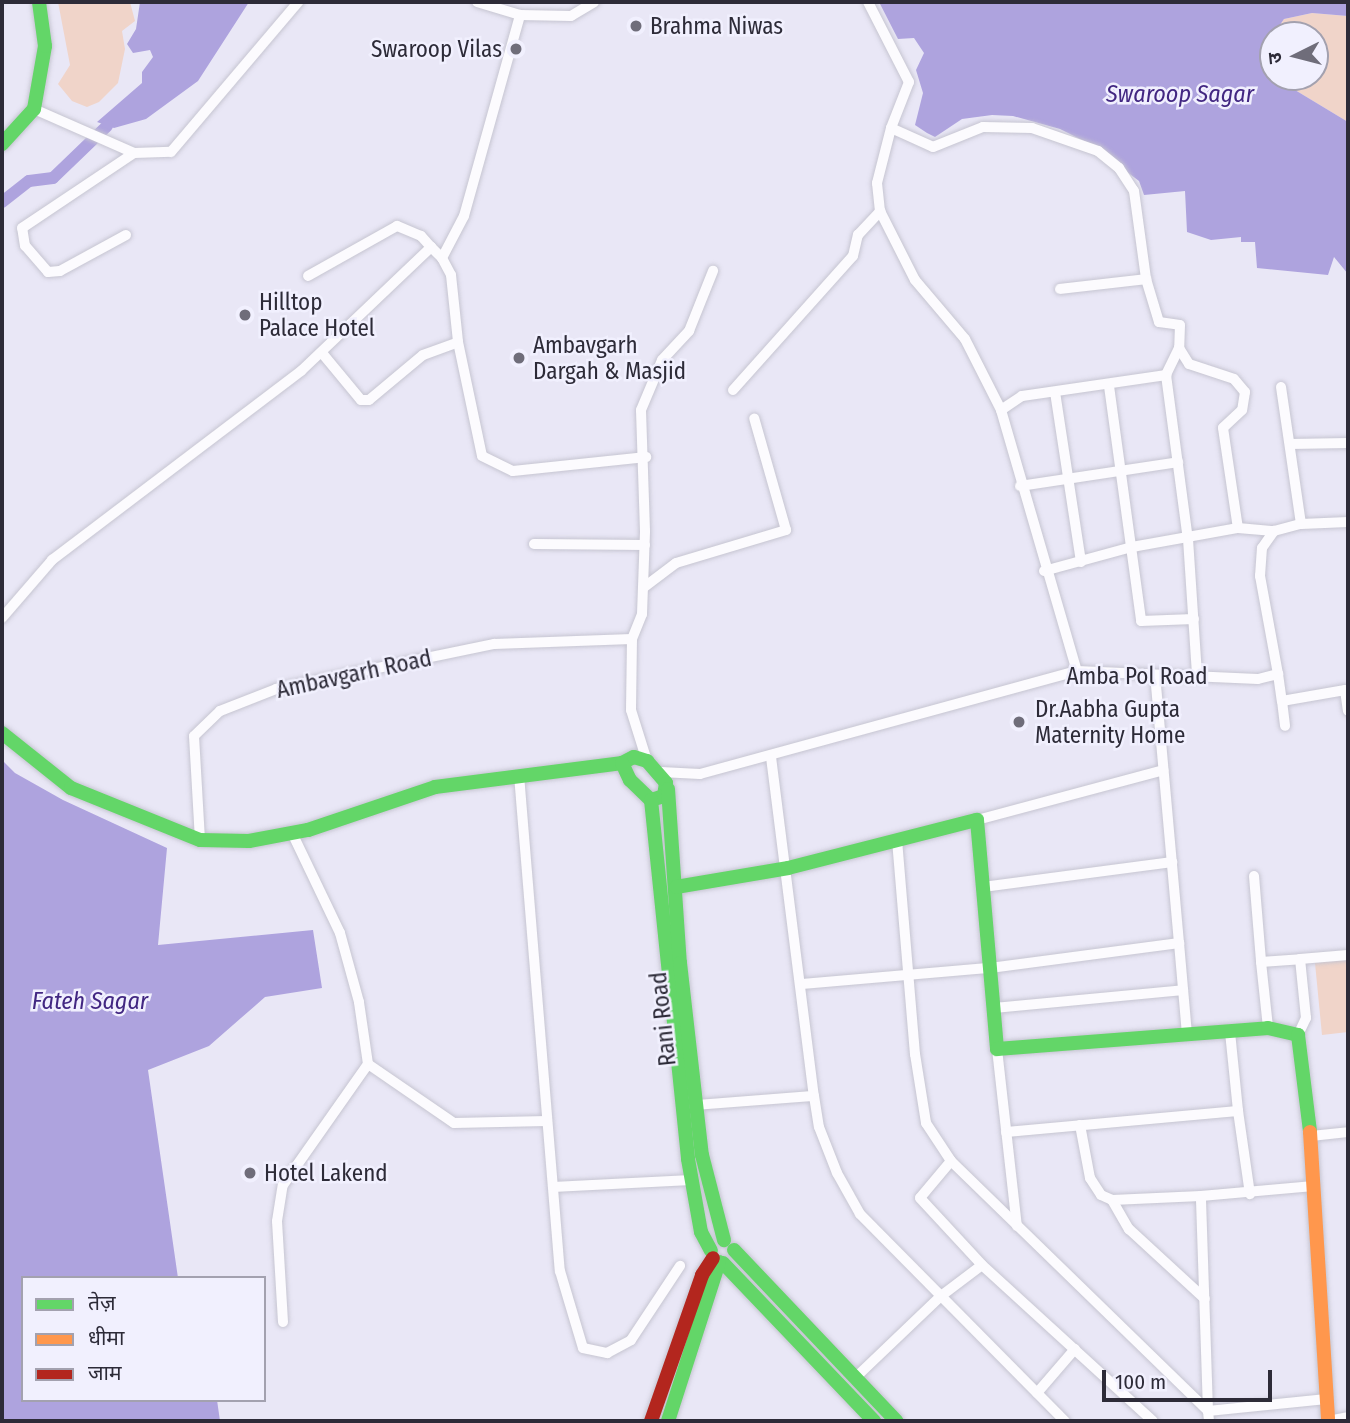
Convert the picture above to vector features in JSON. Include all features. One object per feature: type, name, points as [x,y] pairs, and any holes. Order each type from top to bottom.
[{"type":"main road","points":[[2,144],[34,109],[45,47],[39,2]]},
{"type":"main road","points":[[2,733],[72,788],[200,840],[249,841],[292,833],[435,787],[519,774],[622,763],[634,757],[647,761],[661,772]]},
{"type":"main road","points":[[622,763],[630,780],[651,800],[691,1180],[701,1233],[717,1258],[874,1421]]},
{"type":"main road","name":"Rani Road","points":[[661,772],[668,789],[680,963],[702,1155],[729,1245],[854,1380],[896,1421]]},
{"type":"main road","points":[[651,800],[662,799],[668,789]]},
{"type":"main road","points":[[676,887],[788,868],[976,820],[997,1049],[1268,1028],[1298,1035],[1311,1136],[1328,1419]]},
{"type":"main road","points":[[651,1421],[702,1275],[717,1258],[732,1257],[729,1245],[717,1242],[717,1258],[668,1421]]},
{"type":"street","points":[[34,109],[80,126],[134,153],[171,152],[298,2]]},
{"type":"street","points":[[477,2],[520,15],[571,16],[594,2]]},
{"type":"street","points":[[868,2],[909,82],[891,128],[877,183],[880,211],[915,280],[965,339],[1001,410],[1044,571],[1077,671]]},
{"type":"street","points":[[442,258],[464,216],[520,15]]},
{"type":"street","points":[[891,128],[933,147],[983,127],[1032,128],[1098,151],[1119,168],[1133,191],[1146,279],[1159,322],[1180,325],[1179,348],[1166,375],[1188,539],[1197,675]]},
{"type":"street","points":[[126,234],[60,271],[48,272],[24,246],[22,228],[134,153]]},
{"type":"street","points":[[733,390],[853,256],[858,235],[880,211]]},
{"type":"street","points":[[308,276],[397,226],[421,236],[442,258],[451,275],[458,342],[482,456],[513,471],[646,457]]},
{"type":"street","points":[[2,618],[52,560],[322,353],[430,247]]},
{"type":"street","points":[[647,761],[631,710],[632,639],[642,614],[645,545],[646,457],[641,410],[662,360],[689,331],[713,271]]},
{"type":"street","points":[[1060,289],[1146,279]]},
{"type":"street","points":[[322,353],[361,400],[369,400],[423,355],[458,342]]},
{"type":"street","points":[[1179,348],[1189,364],[1234,379],[1245,392],[1242,410],[1223,428],[1238,528]]},
{"type":"street","points":[[1001,410],[1022,396],[1109,386],[1166,375]]},
{"type":"street","points":[[1109,386],[1141,621],[1194,619]]},
{"type":"street","points":[[1281,387],[1301,524]]},
{"type":"street","points":[[1055,393],[1066,479],[1081,562]]},
{"type":"street","points":[[643,588],[676,563],[786,530],[754,418]]},
{"type":"street","points":[[1290,444],[1348,443]]},
{"type":"street","points":[[1020,486],[1178,462]]},
{"type":"street","points":[[1044,571],[1132,547],[1238,528],[1275,531],[1301,524],[1348,522]]},
{"type":"street","points":[[1275,531],[1262,548],[1260,576],[1285,726]]},
{"type":"street","points":[[534,544],[645,545]]},
{"type":"street","name":"Ambavgarh Road","points":[[200,840],[194,736],[220,711],[276,689],[494,644],[632,639]]},
{"type":"street","name":"Amba Pol Road","points":[[661,772],[700,774],[771,757],[1077,671],[1258,679],[1278,674]]},
{"type":"street","points":[[1155,675],[1187,1034]]},
{"type":"street","points":[[1282,701],[1345,690],[1348,711]]},
{"type":"street","points":[[771,757],[788,868],[814,1096],[819,1127],[837,1173],[860,1214],[1065,1421]]},
{"type":"street","points":[[976,820],[1163,770]]},
{"type":"street","points":[[519,774],[560,1271],[583,1348],[607,1353],[631,1339],[680,1266]]},
{"type":"street","points":[[283,1322],[277,1221],[283,1185],[368,1064],[359,1002],[340,933],[292,833]]},
{"type":"street","points":[[897,840],[908,975],[926,1123],[951,1161],[1209,1416]]},
{"type":"street","points":[[982,887],[1172,862]]},
{"type":"street","points":[[1254,876],[1268,1028]]},
{"type":"street","points":[[802,984],[990,968],[1179,943]]},
{"type":"street","points":[[1261,962],[1348,955]]},
{"type":"street","points":[[1298,1035],[1306,1018],[1300,958]]},
{"type":"street","points":[[993,1008],[1183,990]]},
{"type":"street","points":[[1230,1032],[1250,1194]]},
{"type":"street","points":[[997,1049],[1017,1227]]},
{"type":"street","points":[[368,1064],[454,1123],[548,1121]]},
{"type":"street","points":[[696,1105],[814,1096]]},
{"type":"street","points":[[1006,1132],[1238,1111]]},
{"type":"street","points":[[1080,1125],[1090,1178],[1101,1195],[1112,1200],[1250,1194],[1314,1186]]},
{"type":"street","points":[[1311,1136],[1348,1132]]},
{"type":"street","points":[[951,1161],[920,1198],[982,1265],[1153,1421]]},
{"type":"street","points":[[553,1187],[691,1180]]},
{"type":"street","points":[[1201,1196],[1209,1416]]},
{"type":"street","points":[[1112,1200],[1129,1229],[1205,1299]]},
{"type":"street","points":[[854,1380],[941,1296],[982,1265]]},
{"type":"street","points":[[1037,1393],[1075,1349]]},
{"type":"street","points":[[1209,1416],[1326,1399]]},
{"type":"street","points":[[1328,1419],[1348,1417]]},
{"type":"shaded area","points":[[58,2],[130,2],[135,21],[122,31],[125,49],[118,83],[99,102],[87,107],[72,101],[58,84],[70,65]]},
{"type":"shaded area","points":[[1312,13],[1348,16],[1348,122],[1297,91],[1329,91],[1329,21],[1283,21]]},
{"type":"shaded area","points":[[1348,959],[1348,1032],[1322,1035],[1315,963]]},
{"type":"water","points":[[140,2],[249,2],[198,81],[146,119],[114,128],[97,122],[142,83],[142,72],[153,57],[150,50],[133,53],[127,44],[136,29]]},
{"type":"water","name":"Swaroop Sagar","points":[[879,2],[1348,2],[1348,16],[1312,13],[1283,21],[1259,21],[1259,91],[1297,91],[1348,122],[1348,274],[1334,257],[1328,275],[1257,268],[1255,242],[1241,242],[1241,237],[1211,240],[1187,232],[1185,191],[1144,195],[1139,181],[1090,144],[1060,129],[1013,116],[992,115],[962,119],[935,137],[927,133],[915,125],[923,93],[916,70],[924,53],[914,38],[898,39]]},
{"type":"water","name":"Fateh Sagar","points":[[2,760],[15,773],[63,800],[167,848],[158,945],[313,930],[322,988],[265,997],[209,1046],[148,1070],[178,1276],[21,1276],[21,1402],[217,1402],[220,1421],[2,1421]]},
{"type":"waterway","points":[[2,202],[29,181],[53,178],[107,126]]},
{"type":"traffic: fast","points":[[2,144],[34,109],[45,46],[39,2]]},
{"type":"traffic: fast","points":[[2,733],[71,788],[200,840],[249,841],[308,830],[435,787],[622,763],[634,757],[647,761],[666,783],[664,796],[651,800]]},
{"type":"traffic: fast","points":[[622,763],[630,780],[651,800],[688,1159],[701,1232],[711,1251]]},
{"type":"traffic: fast","points":[[668,789],[680,963],[702,1155],[724,1240]]},
{"type":"traffic: fast","points":[[676,887],[788,868],[977,820],[997,1049],[1268,1028],[1298,1035],[1310,1132]]},
{"type":"traffic: fast","points":[[734,1250],[896,1421]]},
{"type":"traffic: fast","points":[[668,1421],[719,1262]]},
{"type":"traffic: fast","points":[[723,1263],[874,1421]]},
{"type":"traffic: slow","points":[[1310,1132],[1328,1418]]},
{"type":"traffic: jam","points":[[651,1421],[702,1275],[713,1258]]},
{"type":"place","name":"Brahma Niwas","points":[[636,26]]},
{"type":"place","name":"Swaroop Vilas","points":[[516,49]]},
{"type":"place","name":"Hilltop Palace Hotel","points":[[245,315]]},
{"type":"place","name":"Ambavgarh Dargah & Masjid","points":[[519,358]]},
{"type":"place","name":"Dr.Aabha Gupta Maternity Home","points":[[1019,722]]},
{"type":"place","name":"Hotel Lakend","points":[[250,1173]]}]
